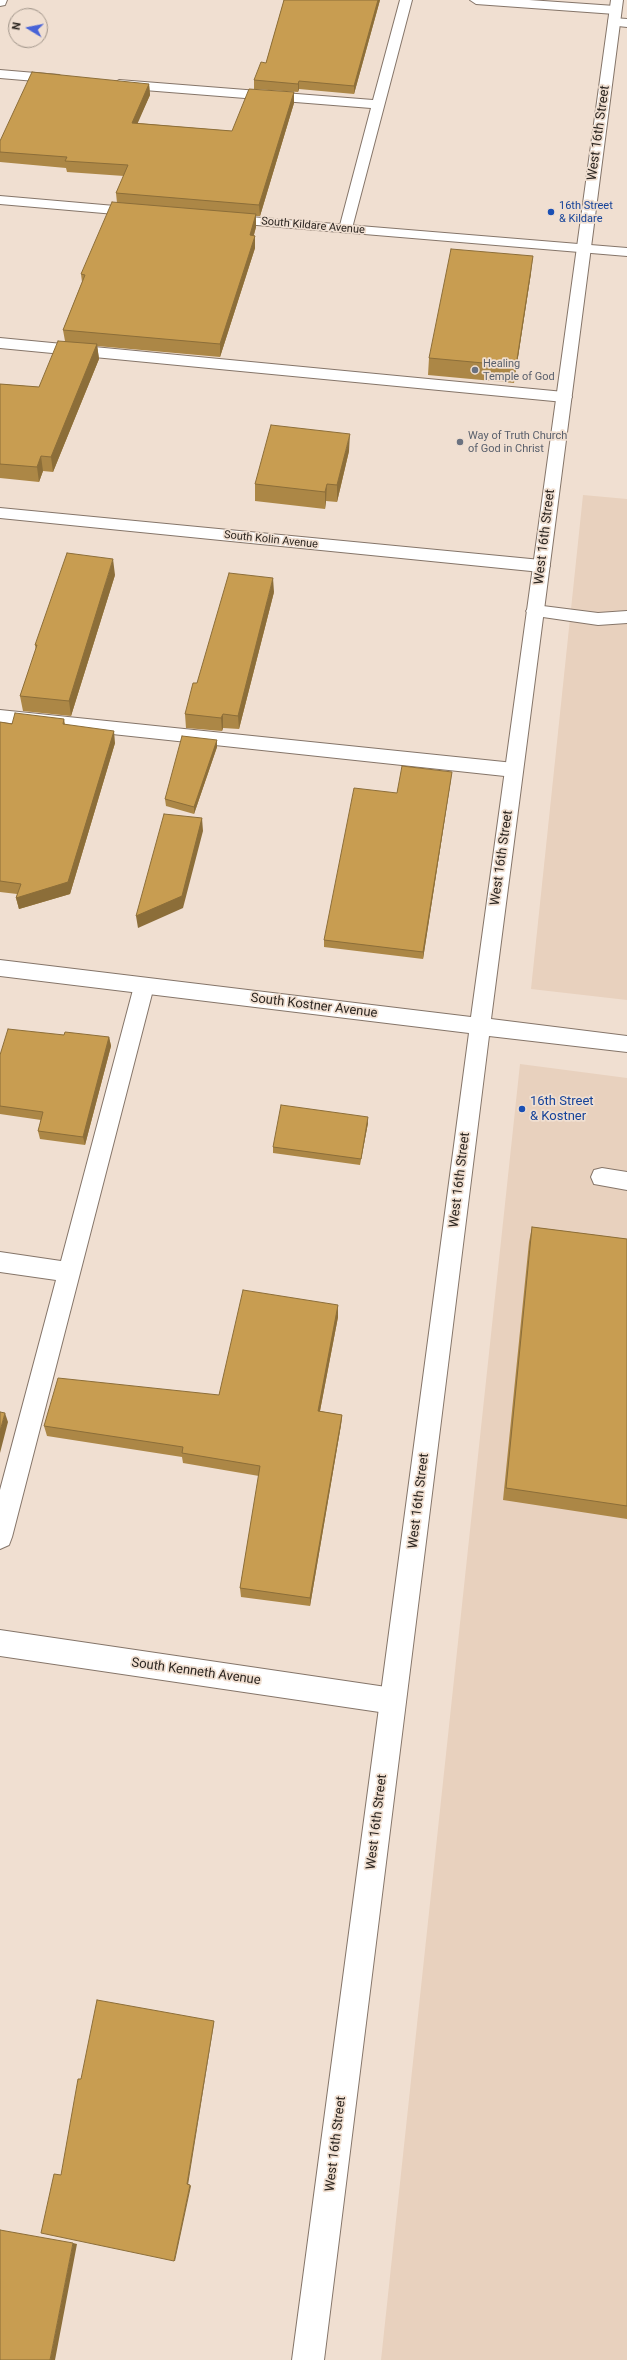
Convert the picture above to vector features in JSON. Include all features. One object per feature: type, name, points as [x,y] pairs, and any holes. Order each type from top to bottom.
[{"type":"street","points":[[346,229],[406,0]]},
{"type":"street","points":[[476,0],[618,14]]},
{"type":"street","name":"West 16th Street","points":[[308,2360],[480,1026],[584,248],[618,14]]},
{"type":"street","points":[[0,74],[71,80]]},
{"type":"street","points":[[103,82],[379,105]]},
{"type":"street","points":[[0,200],[150,213]]},
{"type":"street","name":"South Kildare Avenue","points":[[213,218],[627,252]]},
{"type":"street","points":[[0,343],[564,396]]},
{"type":"street","name":"South Kolin Avenue","points":[[0,513],[541,566]]},
{"type":"street","points":[[535,611],[598,619],[627,617]]},
{"type":"street","points":[[0,716],[514,770]]},
{"type":"street","name":"South Kostner Avenue","points":[[0,968],[627,1044]]},
{"type":"street","points":[[0,1537],[144,986]]},
{"type":"street","points":[[602,1177],[627,1181]]},
{"type":"street","points":[[0,1262],[69,1272]]},
{"type":"street","name":"South Kenneth Avenue","points":[[0,1643],[393,1701]]},
{"type":"shaded area","points":[[583,495],[627,499],[627,1000],[531,989]]},
{"type":"shaded area","points":[[520,1064],[627,1078],[627,2360],[381,2360]]},
{"type":"building","points":[[284,0],[378,0],[354,86],[299,81],[298,84],[254,80],[261,62],[266,63]]},
{"type":"building","points":[[32,72],[149,84],[132,123],[232,131],[249,89],[294,92],[259,205],[116,193],[128,165],[65,161],[67,157],[0,152],[0,141]]},
{"type":"building","points":[[112,202],[256,214],[250,235],[255,236],[220,344],[63,330],[85,275],[81,274]]},
{"type":"building","points":[[451,249],[533,256],[516,366],[429,358]]},
{"type":"building","points":[[58,341],[97,344],[51,457],[41,456],[37,467],[0,464],[0,384],[39,387]]},
{"type":"building","points":[[271,425],[350,434],[337,485],[327,484],[325,492],[255,484]]},
{"type":"building","points":[[67,553],[113,559],[69,701],[20,696],[37,645],[35,645]]},
{"type":"building","points":[[229,573],[273,578],[238,716],[223,714],[221,718],[185,714],[193,683],[197,683]]},
{"type":"building","points":[[15,713],[64,719],[63,724],[114,731],[68,882],[16,898],[21,884],[0,881],[0,722],[12,724]]},
{"type":"building","points":[[182,736],[217,740],[194,807],[165,799]]},
{"type":"building","points":[[402,766],[452,772],[423,952],[324,940],[354,788],[397,793]]},
{"type":"building","points":[[164,814],[202,818],[182,896],[136,916]]},
{"type":"building","points":[[8,1029],[64,1035],[65,1032],[109,1037],[83,1137],[38,1131],[43,1112],[0,1106],[0,1055]]},
{"type":"building","points":[[281,1105],[368,1117],[361,1159],[273,1147]]},
{"type":"building","points":[[532,1227],[627,1239],[627,1506],[506,1488]]},
{"type":"building","points":[[243,1290],[338,1305],[318,1411],[342,1415],[310,1598],[240,1588],[260,1466],[182,1453],[183,1447],[44,1426],[58,1378],[219,1395]]},
{"type":"building","points":[[0,1412],[5,1413],[0,1431]]},
{"type":"building","points":[[97,2000],[214,2021],[187,2184],[190,2185],[174,2261],[41,2233],[54,2174],[61,2175],[78,2079],[81,2079]]},
{"type":"building","points":[[0,2230],[73,2243],[50,2360],[0,2360]]},
{"type":"place","name":"16th Street & Kildare","points":[[551,212]]},
{"type":"place","name":"Healing Temple of God","points":[[475,370]]},
{"type":"place","name":"Way of Truth Church of God in Christ","points":[[460,442]]},
{"type":"place","name":"16th Street & Kostner","points":[[522,1109]]}]
